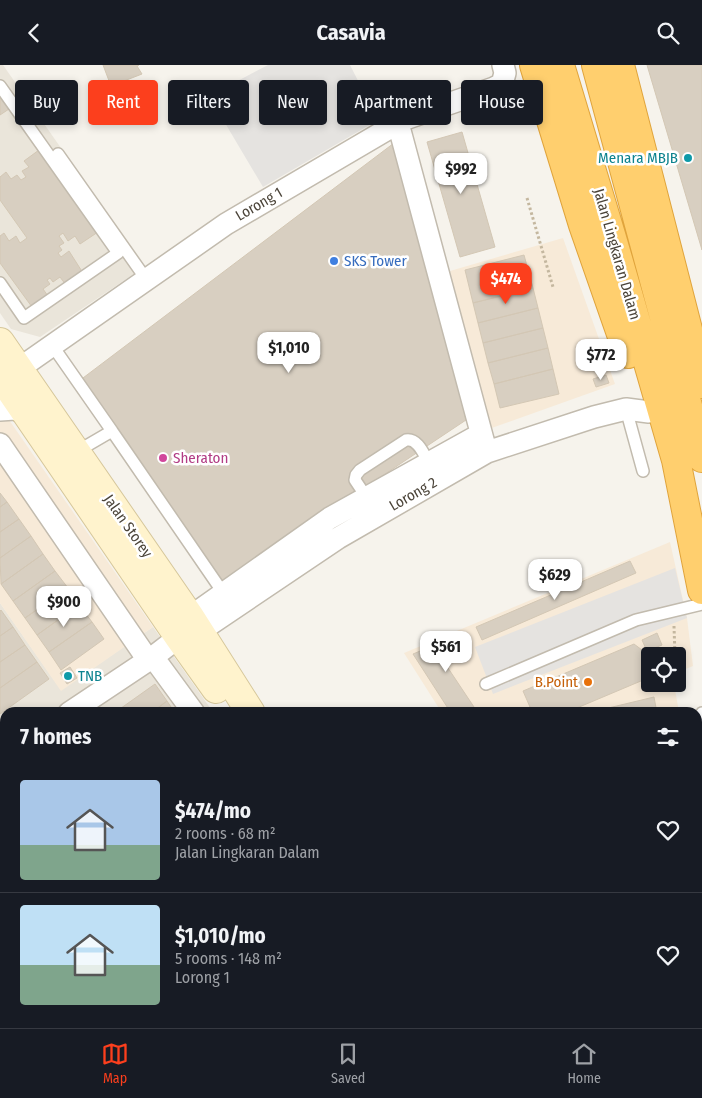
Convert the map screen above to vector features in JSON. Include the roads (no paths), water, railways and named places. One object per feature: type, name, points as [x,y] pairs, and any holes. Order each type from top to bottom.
[{"type":"highway","points":[[534,65],[638,411],[689,459]]},
{"type":"highway","name":"Jalan Lingkaran Dalam","points":[[560,65],[612,238],[689,459]]},
{"type":"highway","name":"Jalan Lingkaran Dalam","points":[[596,65],[639,229],[689,459],[702,589]]},
{"type":"highway","points":[[620,65],[676,281],[700,363]]},
{"type":"main road","name":"Jalan Storey","points":[[0,342],[7,374],[26,414],[190,629],[247,707]]},
{"type":"main road","name":"Jalan Storey","points":[[7,374],[76,452],[190,629],[230,707]]},
{"type":"street","name":"Lorong 1","points":[[451,103],[502,84],[505,73],[503,65]]},
{"type":"street","name":"Lorong 1","points":[[7,374],[52,345],[226,224],[395,125]]},
{"type":"street","points":[[78,707],[150,659],[190,629],[224,594],[330,518],[429,463],[484,443],[399,125]]},
{"type":"street","points":[[676,281],[685,302],[692,312],[702,319]]},
{"type":"street","points":[[0,410],[15,409],[26,414]]},
{"type":"street","name":"Lorong 2","points":[[190,629],[338,538],[484,443],[594,417],[638,411]]},
{"type":"street","points":[[0,444],[150,659],[189,707]]},
{"type":"lane","points":[[0,86],[118,253],[24,318],[0,283]]},
{"type":"lane","points":[[58,154],[146,279]]},
{"type":"lane","points":[[52,345],[224,594]]},
{"type":"lane","points":[[638,411],[643,471]]},
{"type":"lane","points":[[76,452],[112,431]]},
{"type":"lane","points":[[366,498],[355,480],[356,475],[360,470],[406,440],[410,439],[415,442],[429,463]]},
{"type":"lane","points":[[486,684],[636,620],[702,603]]},
{"type":"place","name":"Menara MBJB","points":[[688,158]]},
{"type":"place","name":"SKS Tower","points":[[334,261]]},
{"type":"place","name":"Sheraton","points":[[163,458]]},
{"type":"place","name":"TNB","points":[[68,676]]},
{"type":"place","name":"B.Point","points":[[588,682]]}]
